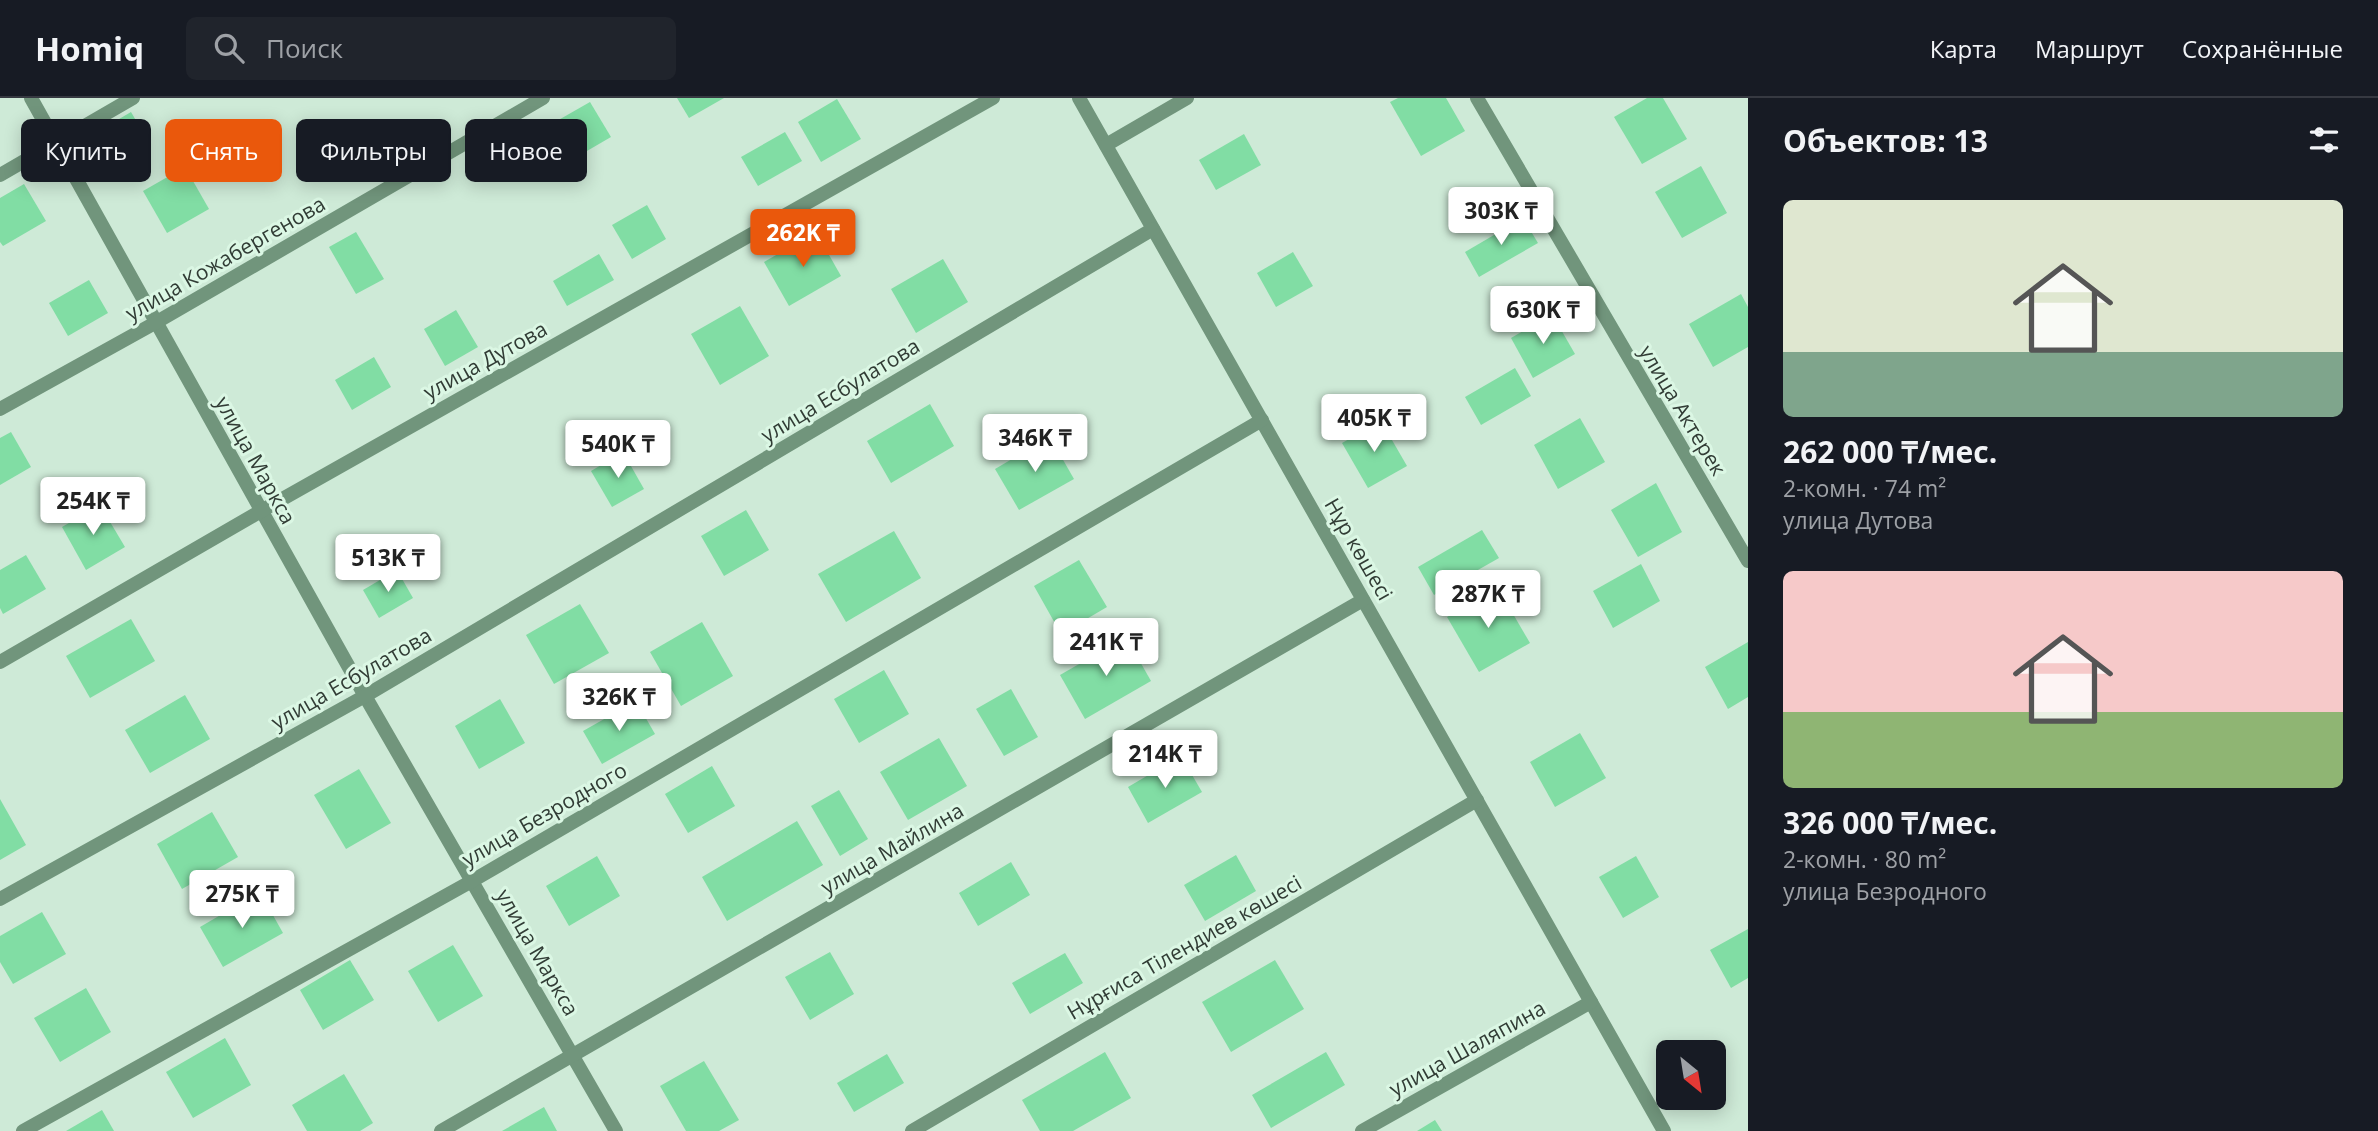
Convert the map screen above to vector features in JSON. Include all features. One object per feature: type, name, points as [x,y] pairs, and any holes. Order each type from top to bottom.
[{"type":"street","name":"улица Маркса","points":[[31,98],[43,119]]},
{"type":"street","points":[[97,119],[133,98]]},
{"type":"street","name":"улица Кожабергенова","points":[[0,410],[543,98]]},
{"type":"street","name":"улица Дутова","points":[[0,662],[261,511],[993,98]]},
{"type":"street","name":"Нұр көшесі","points":[[1079,98],[1664,1131]]},
{"type":"street","points":[[1106,145],[1187,98]]},
{"type":"street","name":"улица Актерек","points":[[1477,98],[1748,561]]},
{"type":"street","points":[[0,175],[21,163]]},
{"type":"street","name":"улица Маркса","points":[[77,182],[365,696],[616,1131]]},
{"type":"street","name":"улица Есбулатова","points":[[0,899],[365,696],[1153,229]]},
{"type":"street","name":"улица Безродного","points":[[23,1131],[472,881],[1262,420]]},
{"type":"street","name":"улица Майлина","points":[[441,1131],[1363,600]]},
{"type":"street","name":"Нұрғиса Тілендиев көшесі","points":[[912,1131],[1477,800]]},
{"type":"street","name":"улица Шаляпина","points":[[1363,1131],[1591,1002]]},
{"type":"building","points":[[677,98],[724,98],[689,118]]},
{"type":"building","points":[[1398,98],[1446,98],[1465,131],[1421,156],[1390,102]]},
{"type":"building","points":[[1647,98],[1663,98],[1687,139],[1642,164],[1614,117]]},
{"type":"building","points":[[837,99],[861,139],[821,162],[798,122]]},
{"type":"building","points":[[590,102],[611,137],[587,151],[587,119],[560,119]]},
{"type":"building","points":[[131,112],[135,119],[119,119]]},
{"type":"building","points":[[785,132],[802,161],[758,186],[741,157]]},
{"type":"building","points":[[1244,134],[1261,165],[1216,190],[1199,160]]},
{"type":"building","points":[[1701,166],[1727,213],[1682,238],[1655,192]]},
{"type":"building","points":[[165,178],[165,182],[194,182],[209,209],[167,233],[143,191]]},
{"type":"building","points":[[24,184],[46,221],[3,246],[0,242],[0,198]]},
{"type":"building","points":[[647,205],[666,239],[632,259],[612,225]]},
{"type":"building","points":[[1523,218],[1538,243],[1479,277],[1465,252]]},
{"type":"building","points":[[356,232],[384,279],[356,294],[329,247]]},
{"type":"building","points":[[816,232],[841,276],[789,306],[764,262]]},
{"type":"building","points":[[1293,252],[1313,286],[1276,307],[1257,273]]},
{"type":"building","points":[[599,254],[614,280],[567,306],[553,281]]},
{"type":"building","points":[[943,259],[968,302],[916,333],[891,289]]},
{"type":"building","points":[[89,280],[108,313],[68,336],[49,303]]},
{"type":"building","points":[[1741,294],[1748,307],[1748,347],[1713,367],[1689,324]]},
{"type":"building","points":[[740,306],[769,356],[720,385],[691,334]]},
{"type":"building","points":[[456,310],[478,347],[445,366],[424,329]]},
{"type":"building","points":[[1552,314],[1575,354],[1533,378],[1511,338]]},
{"type":"building","points":[[374,357],[391,387],[352,410],[335,380]]},
{"type":"building","points":[[1515,368],[1531,396],[1481,425],[1465,397]]},
{"type":"building","points":[[930,404],[954,446],[891,483],[867,441]]},
{"type":"building","points":[[1580,418],[1605,462],[1558,489],[1534,445]]},
{"type":"building","points":[[1381,421],[1407,466],[1368,488],[1342,443]]},
{"type":"building","points":[[11,432],[31,467],[0,485],[0,438]]},
{"type":"building","points":[[1050,437],[1074,479],[1019,510],[995,469]]},
{"type":"building","points":[[623,452],[644,489],[612,507],[591,471]]},
{"type":"building","points":[[1656,483],[1682,532],[1638,557],[1611,510]]},
{"type":"building","points":[[100,505],[125,547],[86,570],[62,527]]},
{"type":"building","points":[[746,510],[769,550],[724,576],[701,536]]},
{"type":"building","points":[[1482,530],[1499,558],[1434,595],[1418,567]]},
{"type":"building","points":[[894,531],[921,578],[846,622],[818,574]]},
{"type":"building","points":[[26,555],[46,589],[3,614],[0,608],[0,570]]},
{"type":"building","points":[[1079,560],[1107,607],[1061,634],[1034,586]]},
{"type":"building","points":[[1641,564],[1660,601],[1613,628],[1593,591]]},
{"type":"building","points":[[397,570],[413,598],[379,618],[363,590]]},
{"type":"building","points":[[1498,588],[1530,643],[1479,672],[1447,617]]},
{"type":"building","points":[[580,604],[609,653],[554,684],[526,635]]},
{"type":"building","points":[[131,619],[155,661],[90,698],[66,656]]},
{"type":"building","points":[[702,622],[733,676],[681,706],[650,652]]},
{"type":"building","points":[[1126,637],[1151,681],[1085,719],[1060,675]]},
{"type":"building","points":[[1748,642],[1748,697],[1728,709],[1705,667]]},
{"type":"building","points":[[884,670],[909,714],[859,743],[834,699]]},
{"type":"building","points":[[1011,689],[1038,737],[1004,756],[976,709]]},
{"type":"building","points":[[185,695],[210,739],[150,773],[125,730]]},
{"type":"building","points":[[500,699],[525,743],[479,769],[455,726]]},
{"type":"building","points":[[636,701],[655,734],[602,764],[583,731]]},
{"type":"building","points":[[1580,733],[1606,778],[1555,807],[1530,762]]},
{"type":"building","points":[[939,738],[967,786],[908,820],[880,772]]},
{"type":"building","points":[[1181,756],[1202,792],[1148,823],[1128,787]]},
{"type":"building","points":[[712,766],[735,806],[688,833],[665,794]]},
{"type":"building","points":[[359,769],[391,823],[346,849],[314,795]]},
{"type":"building","points":[[839,790],[868,839],[840,856],[811,806]]},
{"type":"building","points":[[0,799],[26,845],[0,860]]},
{"type":"building","points":[[212,812],[238,857],[182,889],[157,844]]},
{"type":"building","points":[[797,821],[823,865],[727,921],[702,877]]},
{"type":"building","points":[[1236,855],[1256,891],[1205,921],[1184,885]]},
{"type":"building","points":[[597,856],[620,896],[569,926],[546,886]]},
{"type":"building","points":[[1636,856],[1659,897],[1623,918],[1599,877]]},
{"type":"building","points":[[1011,862],[1030,895],[978,926],[959,893]]},
{"type":"building","points":[[260,892],[283,933],[223,967],[200,927]]},
{"type":"building","points":[[42,912],[66,954],[13,984],[0,962],[0,936]]},
{"type":"building","points":[[1748,929],[1748,978],[1731,988],[1710,950]]},
{"type":"building","points":[[453,945],[483,996],[438,1022],[408,971]]},
{"type":"building","points":[[830,952],[854,994],[810,1020],[785,977]]},
{"type":"building","points":[[1065,953],[1083,983],[1030,1014],[1012,983]]},
{"type":"building","points":[[350,960],[374,1000],[323,1030],[300,990]]},
{"type":"building","points":[[1275,960],[1304,1009],[1231,1052],[1202,1002]]},
{"type":"building","points":[[86,988],[111,1032],[60,1062],[34,1018]]},
{"type":"building","points":[[225,1038],[251,1085],[193,1118],[166,1072]]},
{"type":"building","points":[[1105,1052],[1131,1098],[1073,1131],[1040,1131],[1022,1100]]},
{"type":"building","points":[[1326,1052],[1345,1085],[1271,1128],[1252,1095]]},
{"type":"building","points":[[887,1054],[904,1083],[854,1112],[837,1083]]},
{"type":"building","points":[[704,1061],[739,1120],[719,1131],[686,1131],[660,1086]]},
{"type":"building","points":[[344,1074],[373,1123],[360,1131],[307,1131],[292,1105]]},
{"type":"building","points":[[544,1107],[557,1131],[502,1131]]},
{"type":"building","points":[[102,1110],[114,1131],[66,1131]]},
{"type":"building","points":[[1435,1120],[1442,1131],[1417,1131]]}]
